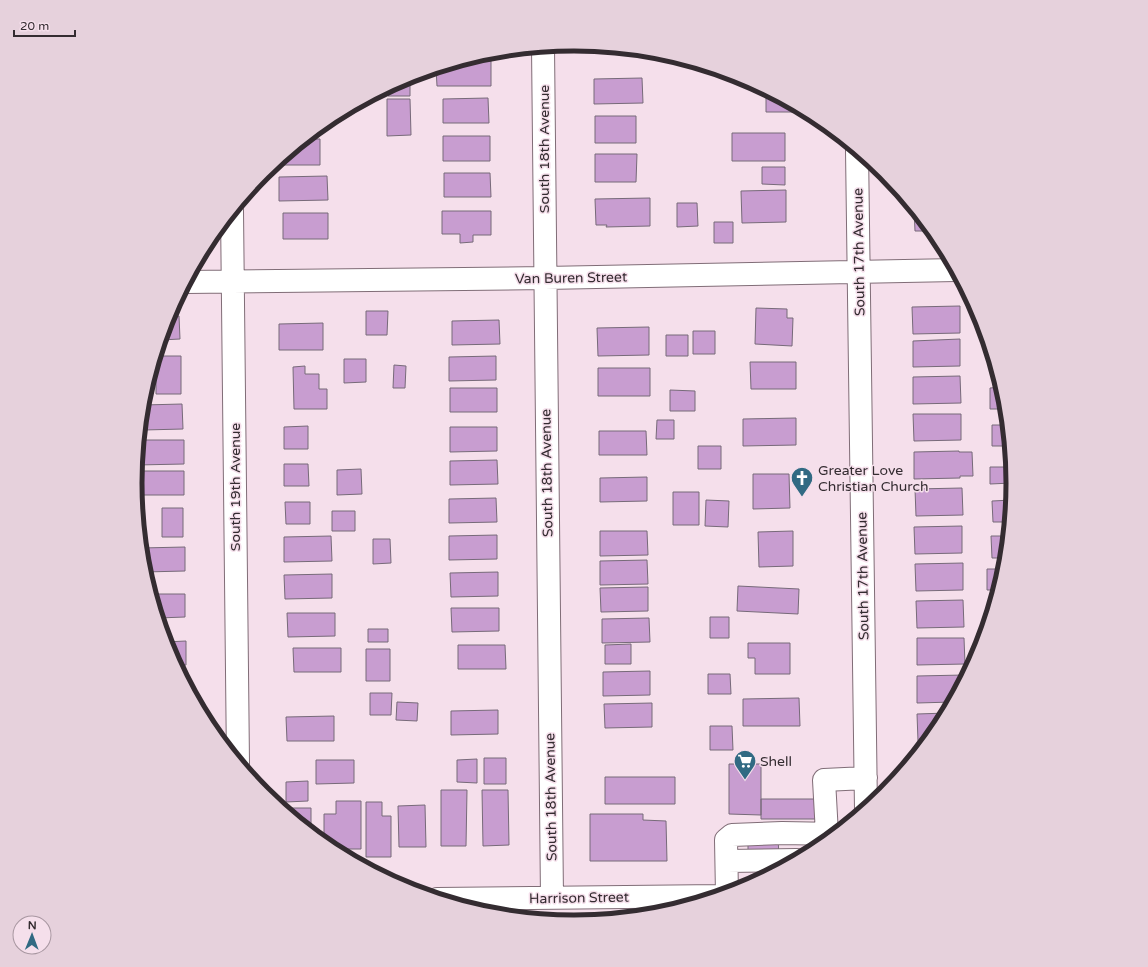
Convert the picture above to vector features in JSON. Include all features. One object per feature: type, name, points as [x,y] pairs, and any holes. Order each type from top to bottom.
[{"type":"street","name":"South 18th Avenue","points":[[543,52],[544,278],[552,898]]},
{"type":"street","name":"South 17th Avenue","points":[[857,156],[866,802]]},
{"type":"street","name":"South 19th Avenue","points":[[232,219],[234,751]]},
{"type":"street","name":"Van Buren Street","points":[[191,282],[544,278],[951,270]]},
{"type":"street","points":[[832,831],[824,780],[866,778]]},
{"type":"street","points":[[800,833],[800,852]]},
{"type":"street","points":[[727,888],[726,840],[732,835],[827,834]]},
{"type":"street","points":[[727,861],[786,860]]},
{"type":"street","name":"Harrison Street","points":[[455,899],[702,896]]},
{"type":"building","points":[[482,61],[491,61],[491,86],[437,86],[436,74]]},
{"type":"building","points":[[642,78],[643,103],[594,104],[594,79]]},
{"type":"building","points":[[410,83],[410,96],[388,96],[388,94]]},
{"type":"building","points":[[766,97],[794,112],[794,112],[766,112]]},
{"type":"building","points":[[488,98],[489,123],[443,123],[443,99]]},
{"type":"building","points":[[387,99],[410,99],[411,135],[387,136]]},
{"type":"building","points":[[595,116],[636,116],[636,143],[595,143]]},
{"type":"building","points":[[732,133],[785,133],[785,161],[732,161]]},
{"type":"building","points":[[443,136],[490,136],[490,161],[443,161]]},
{"type":"building","points":[[312,139],[320,139],[320,165],[282,165]]},
{"type":"building","points":[[595,154],[637,154],[636,182],[595,182]]},
{"type":"building","points":[[762,167],[785,167],[785,185],[762,184]]},
{"type":"building","points":[[444,173],[490,173],[491,197],[444,197]]},
{"type":"building","points":[[327,176],[328,200],[279,201],[279,177]]},
{"type":"building","points":[[786,190],[786,222],[742,223],[741,191]]},
{"type":"building","points":[[650,198],[650,226],[606,227],[607,225],[596,225],[595,199]]},
{"type":"building","points":[[677,203],[697,203],[698,226],[677,227]]},
{"type":"building","points":[[442,211],[491,211],[491,235],[473,235],[473,242],[460,243],[460,234],[442,234]]},
{"type":"building","points":[[283,213],[328,213],[328,239],[283,239]]},
{"type":"building","points":[[914,217],[925,231],[915,231]]},
{"type":"building","points":[[714,222],[733,222],[733,243],[714,243]]},
{"type":"building","points":[[960,306],[960,333],[913,334],[912,307]]},
{"type":"building","points":[[756,308],[787,309],[787,318],[793,318],[792,346],[755,344]]},
{"type":"building","points":[[366,311],[388,311],[387,335],[366,335]]},
{"type":"building","points":[[175,316],[179,316],[180,339],[166,340]]},
{"type":"building","points":[[499,320],[500,344],[452,345],[452,321]]},
{"type":"building","points":[[323,323],[323,350],[279,350],[279,324]]},
{"type":"building","points":[[649,327],[649,355],[598,356],[597,328]]},
{"type":"building","points":[[693,331],[715,331],[715,354],[693,354]]},
{"type":"building","points":[[666,335],[688,335],[688,356],[666,356]]},
{"type":"building","points":[[960,339],[960,366],[913,367],[913,341]]},
{"type":"building","points":[[161,356],[181,356],[181,394],[156,394],[156,372]]},
{"type":"building","points":[[496,356],[496,380],[449,381],[449,357]]},
{"type":"building","points":[[344,359],[366,359],[366,382],[344,383]]},
{"type":"building","points":[[750,362],[796,362],[796,389],[751,389]]},
{"type":"building","points":[[394,365],[406,366],[405,388],[393,388]]},
{"type":"building","points":[[305,366],[305,374],[319,374],[319,389],[327,389],[327,409],[294,409],[293,367]]},
{"type":"building","points":[[598,368],[650,368],[650,396],[598,396]]},
{"type":"building","points":[[960,376],[961,403],[913,404],[913,377]]},
{"type":"building","points":[[450,388],[497,388],[497,412],[450,412]]},
{"type":"building","points":[[990,388],[995,388],[1000,409],[990,409]]},
{"type":"building","points":[[670,390],[695,391],[695,411],[670,411]]},
{"type":"building","points":[[182,404],[183,429],[145,430],[149,405]]},
{"type":"building","points":[[913,414],[961,414],[961,440],[914,441]]},
{"type":"building","points":[[796,418],[796,445],[743,446],[743,419]]},
{"type":"building","points":[[657,420],[674,420],[674,439],[656,439]]},
{"type":"building","points":[[992,425],[1003,425],[1005,446],[992,446]]},
{"type":"building","points":[[308,426],[308,449],[284,449],[284,427]]},
{"type":"building","points":[[450,427],[497,427],[497,451],[450,452]]},
{"type":"building","points":[[599,431],[646,431],[647,455],[599,455]]},
{"type":"building","points":[[144,440],[184,440],[184,464],[142,465]]},
{"type":"building","points":[[698,446],[721,446],[721,469],[698,469]]},
{"type":"building","points":[[914,452],[972,452],[973,476],[960,476],[960,478],[914,479]]},
{"type":"building","points":[[497,460],[498,484],[450,485],[450,461]]},
{"type":"building","points":[[284,464],[308,464],[309,486],[284,486]]},
{"type":"building","points":[[990,467],[1006,467],[1006,483],[990,484]]},
{"type":"building","points":[[361,469],[362,494],[337,495],[337,470]]},
{"type":"building","points":[[142,471],[184,471],[184,495],[142,495]]},
{"type":"building","points":[[753,474],[789,474],[790,508],[753,509]]},
{"type":"building","points":[[647,477],[647,501],[600,502],[600,478]]},
{"type":"building","points":[[962,488],[963,515],[916,516],[915,489]]},
{"type":"building","points":[[673,492],[699,492],[699,525],[673,525]]},
{"type":"building","points":[[496,498],[497,522],[449,523],[449,499]]},
{"type":"building","points":[[706,500],[729,501],[728,527],[705,526]]},
{"type":"building","points":[[1006,500],[1005,522],[993,522],[992,501]]},
{"type":"building","points":[[285,502],[310,502],[310,524],[286,524]]},
{"type":"building","points":[[162,508],[183,508],[183,537],[162,537]]},
{"type":"building","points":[[332,511],[355,511],[355,531],[332,531]]},
{"type":"building","points":[[962,526],[962,553],[915,554],[914,527]]},
{"type":"building","points":[[600,531],[647,531],[648,555],[600,556]]},
{"type":"building","points":[[793,531],[793,566],[759,567],[758,532]]},
{"type":"building","points":[[497,535],[497,559],[449,560],[449,536]]},
{"type":"building","points":[[331,536],[332,561],[284,562],[284,537]]},
{"type":"building","points":[[991,536],[1003,536],[1000,558],[992,558]]},
{"type":"building","points":[[373,539],[390,539],[391,563],[373,564]]},
{"type":"building","points":[[185,547],[185,571],[151,572],[146,548]]},
{"type":"building","points":[[647,560],[648,584],[600,585],[600,561]]},
{"type":"building","points":[[963,563],[963,590],[916,591],[915,564]]},
{"type":"building","points":[[987,569],[998,569],[993,590],[987,590]]},
{"type":"building","points":[[498,572],[498,596],[451,597],[450,573]]},
{"type":"building","points":[[332,574],[332,598],[285,599],[284,575]]},
{"type":"building","points":[[738,586],[799,589],[798,614],[737,611]]},
{"type":"building","points":[[648,587],[648,611],[601,612],[600,588]]},
{"type":"building","points":[[156,594],[185,594],[185,617],[163,618]]},
{"type":"building","points":[[963,600],[964,627],[917,628],[916,601]]},
{"type":"building","points":[[451,608],[499,608],[499,631],[452,632]]},
{"type":"building","points":[[287,613],[335,613],[335,636],[288,637]]},
{"type":"building","points":[[710,617],[729,617],[729,638],[710,638]]},
{"type":"building","points":[[649,618],[650,642],[602,643],[602,619]]},
{"type":"building","points":[[368,629],[388,629],[388,642],[368,642]]},
{"type":"building","points":[[917,638],[964,638],[965,664],[917,665]]},
{"type":"building","points":[[186,641],[186,665],[182,665],[171,642]]},
{"type":"building","points":[[748,643],[790,643],[790,674],[755,674],[755,658],[748,658]]},
{"type":"building","points":[[631,644],[631,664],[605,664],[605,645]]},
{"type":"building","points":[[458,645],[505,645],[506,669],[458,669]]},
{"type":"building","points":[[293,648],[341,648],[341,672],[294,672]]},
{"type":"building","points":[[366,649],[390,649],[390,681],[366,681]]},
{"type":"building","points":[[650,671],[650,695],[603,696],[603,672]]},
{"type":"building","points":[[708,674],[730,674],[731,694],[708,694]]},
{"type":"building","points":[[962,675],[948,702],[917,703],[917,676]]},
{"type":"building","points":[[370,693],[392,693],[391,715],[370,715]]},
{"type":"building","points":[[799,698],[800,726],[743,726],[743,699]]},
{"type":"building","points":[[397,702],[418,703],[417,721],[396,720]]},
{"type":"building","points":[[652,703],[652,727],[605,728],[604,704]]},
{"type":"building","points":[[498,710],[498,734],[451,735],[451,711]]},
{"type":"building","points":[[941,713],[922,741],[918,741],[917,714]]},
{"type":"building","points":[[334,716],[334,741],[287,741],[286,717]]},
{"type":"building","points":[[710,726],[732,726],[733,750],[710,750]]},
{"type":"building","points":[[484,758],[506,758],[506,784],[484,784]]},
{"type":"building","points":[[477,759],[477,783],[457,782],[457,760]]},
{"type":"building","points":[[316,760],[354,760],[354,783],[316,784]]},
{"type":"building","name":"Shell","points":[[729,764],[761,764],[761,815],[729,814]]},
{"type":"building","points":[[605,777],[675,777],[675,804],[605,804]]},
{"type":"building","points":[[308,781],[308,801],[286,802],[286,782]]},
{"type":"building","points":[[441,790],[467,790],[466,846],[441,846]]},
{"type":"building","points":[[482,790],[508,790],[509,845],[483,846]]},
{"type":"building","name":"Shell","points":[[761,799],[821,799],[821,819],[761,819]]},
{"type":"building","points":[[336,801],[361,801],[361,849],[344,849],[324,836],[324,814],[336,814]]},
{"type":"building","points":[[366,802],[382,802],[382,816],[391,816],[391,857],[366,857]]},
{"type":"building","points":[[425,805],[426,847],[399,847],[398,806]]},
{"type":"building","points":[[288,808],[311,808],[311,827]]},
{"type":"building","points":[[590,814],[643,814],[643,820],[666,821],[667,861],[590,861]]},
{"type":"building","points":[[748,837],[778,837],[779,857],[748,857]]},
{"type":"place","name":"Greater Love Christian Church","points":[[802,498]]},
{"type":"place","name":"Shell","points":[[745,780]]}]
